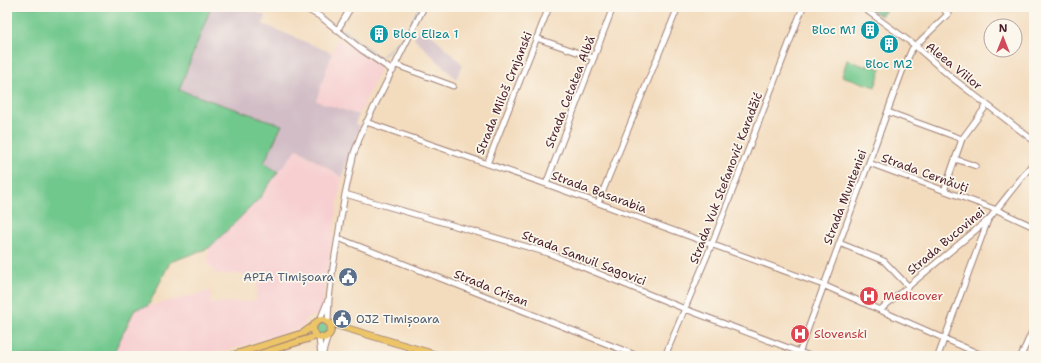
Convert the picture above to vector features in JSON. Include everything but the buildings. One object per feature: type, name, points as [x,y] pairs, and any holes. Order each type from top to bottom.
[{"type":"main road","points":[[230,356],[303,333],[320,320],[348,330],[440,356]]},
{"type":"main road","points":[[329,322],[331,328],[329,334]]},
{"type":"main road","points":[[313,326],[314,333],[318,337]]},
{"type":"main road","points":[[253,356],[348,330]]},
{"type":"street","points":[[303,7],[321,17],[362,50],[393,71]]},
{"type":"street","points":[[337,31],[351,7]]},
{"type":"street","points":[[329,322],[329,299],[338,238],[345,194],[354,153],[366,122],[424,7]]},
{"type":"street","name":"Strada Miloš Crnjanski","points":[[487,164],[549,7]]},
{"type":"street","name":"Strada Cetatea Albă","points":[[546,184],[613,7]]},
{"type":"street","points":[[598,203],[678,7]]},
{"type":"street","name":"Strada Vuk Stefanović Karadžić","points":[[665,356],[712,244],[804,7]]},
{"type":"street","name":"Aleea Viilor","points":[[862,7],[1034,141]]},
{"type":"street","name":"Strada Munteniei","points":[[798,354],[902,72],[912,48],[915,47],[948,14],[942,7]]},
{"type":"street","points":[[536,38],[594,58]]},
{"type":"street","points":[[396,65],[453,86]]},
{"type":"street","points":[[944,191],[962,139],[987,105]]},
{"type":"street","points":[[888,112],[962,139]]},
{"type":"street","name":"Strada Basarabia","points":[[366,122],[546,184],[823,285],[984,356]]},
{"type":"street","points":[[955,159],[976,166]]},
{"type":"street","name":"Strada Bucovinei","points":[[880,310],[989,219],[1034,162]]},
{"type":"street","name":"Strada Cernăuți","points":[[869,163],[996,210],[1034,227]]},
{"type":"street","name":"Strada Samuil Sagovici","points":[[345,194],[527,246],[798,354],[810,356]]},
{"type":"street","points":[[938,356],[989,219]]},
{"type":"street","points":[[970,236],[978,236],[980,242]]},
{"type":"street","name":"Strada Crișan","points":[[338,238],[638,356]]},
{"type":"street","points":[[839,243],[884,261],[908,286]]},
{"type":"street","points":[[320,320],[329,299]]},
{"type":"street","points":[[1021,356],[1034,327]]},
{"type":"street","points":[[322,356],[329,334]]},
{"type":"street","points":[[318,337],[322,356]]},
{"type":"shaded area","points":[[211,7],[248,7],[248,9],[265,15],[263,24],[332,53],[316,101],[359,115],[355,124],[360,126],[342,177],[297,149],[278,172],[264,164],[282,125],[179,90]]},
{"type":"shaded area","points":[[421,24],[463,65],[456,79],[414,38]]},
{"type":"shaded area","points":[[337,38],[381,67],[359,115],[316,101]]},
{"type":"shaded area","points":[[296,149],[342,177],[321,311],[314,316],[306,317],[304,327],[208,356],[112,356],[135,309],[211,291],[210,303],[256,301],[258,275],[216,274],[207,262],[209,248],[258,200],[286,160]]},
{"type":"green space","points":[[7,7],[211,7],[179,90],[282,125],[264,163],[278,172],[258,200],[209,248],[170,262],[148,306],[135,309],[112,356],[7,356]]},
{"type":"green space","points":[[866,7],[889,7],[881,16]]},
{"type":"green space","points":[[847,60],[867,67],[868,64],[881,69],[875,87],[842,76]]},
{"type":"green space","points":[[320,324],[324,324],[326,325],[326,333],[320,334],[317,331],[317,327]]},
{"type":"waterway","points":[[342,29],[381,58],[407,31],[419,7]]},
{"type":"place","name":"Bloc M1","points":[[870,30]]},
{"type":"place","name":"Bloc Eliza 1","points":[[379,34]]},
{"type":"place","name":"Bloc M2","points":[[889,44]]},
{"type":"place","name":"APIA Timișoara","points":[[348,277]]},
{"type":"place","name":"Medicover","points":[[869,296]]},
{"type":"place","name":"OJZ Timișoara","points":[[342,319]]},
{"type":"place","name":"Slovenski","points":[[800,334]]}]
